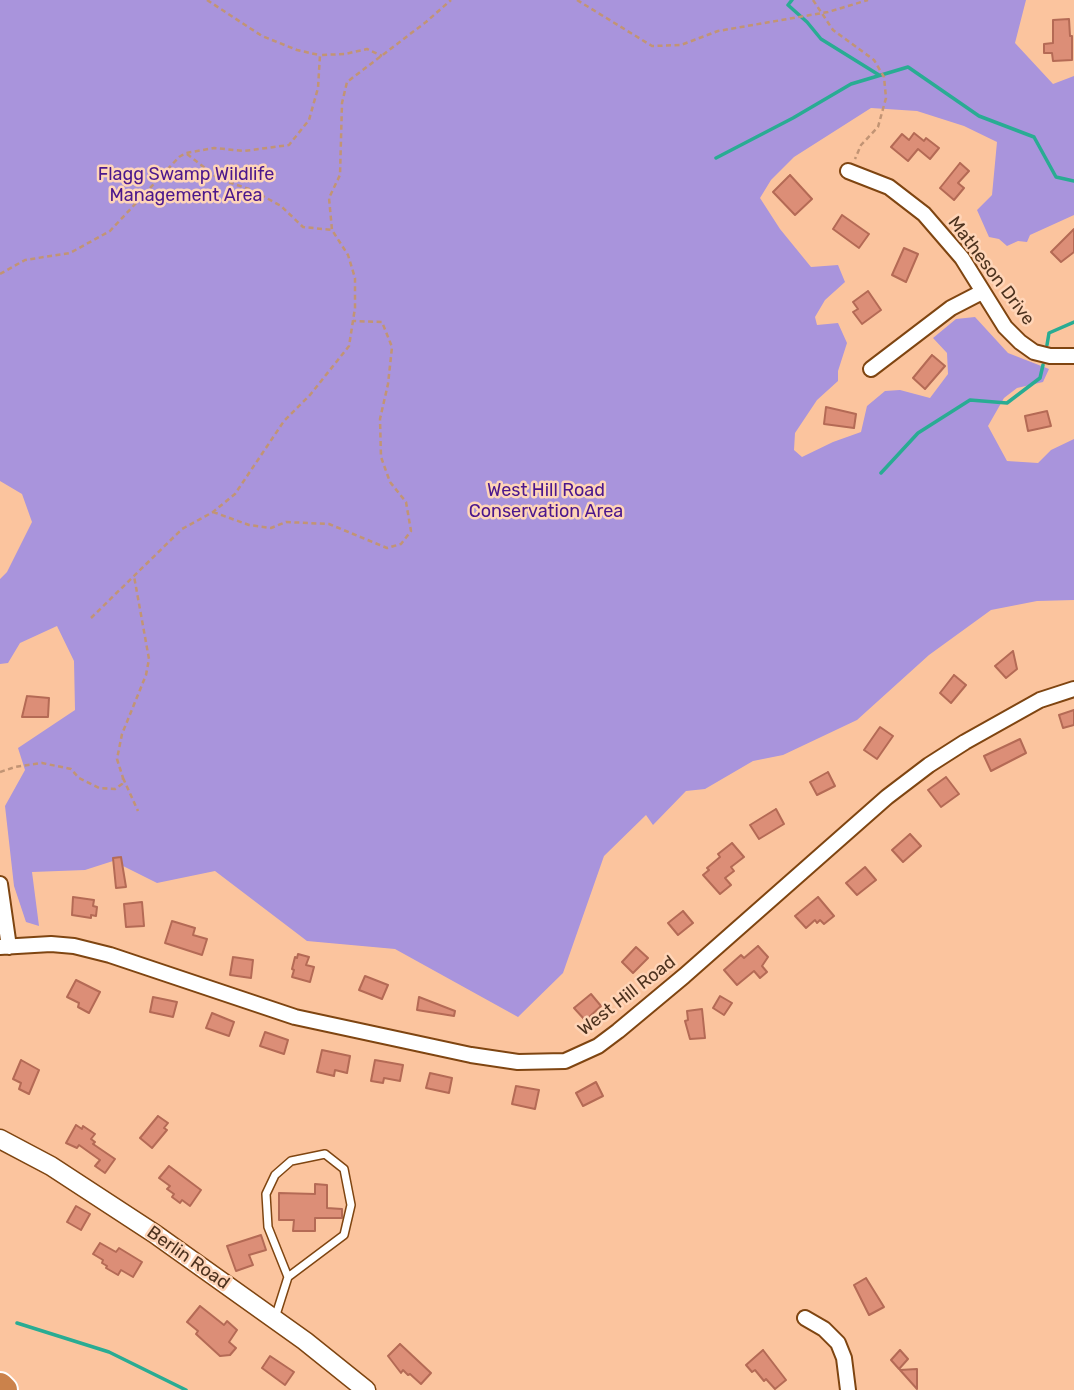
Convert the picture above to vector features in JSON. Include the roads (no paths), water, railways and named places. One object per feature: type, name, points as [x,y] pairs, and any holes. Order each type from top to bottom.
[{"type":"street","name":"Matheson Drive","points":[[848,171],[889,187],[924,214],[962,258],[1005,327],[1020,342],[1034,352],[1050,356],[1074,356]]},
{"type":"street","points":[[871,369],[951,308],[982,292]]},
{"type":"street","name":"West Hill Road","points":[[5,947],[51,944],[74,946],[110,955],[308,1020],[471,1055],[518,1062],[565,1061],[598,1046],[618,1031],[887,797],[929,765],[1028,706],[1074,689]]},
{"type":"street","points":[[0,884],[5,947]]},
{"type":"street","name":"Berlin Road","points":[[0,1139],[51,1166],[133,1219],[327,1357],[366,1390]]},
{"type":"street","points":[[806,1318],[824,1329],[838,1343],[844,1358],[848,1390]]},
{"type":"lane","points":[[275,1319],[288,1277],[344,1235],[351,1205],[344,1170],[325,1154],[291,1161],[275,1175],[266,1194],[268,1227],[288,1277]]},
{"type":"waterway","points":[[792,0],[788,5],[821,39],[879,75]]},
{"type":"waterway","points":[[716,158],[851,84],[908,67],[979,116],[1034,137],[1056,177],[1074,181]]},
{"type":"waterway","points":[[1047,345],[1049,333],[1074,322]]},
{"type":"waterway","points":[[881,473],[918,433],[970,400],[1007,403],[1040,378],[1043,365]]},
{"type":"waterway","points":[[17,1323],[109,1352],[186,1390]]},
{"type":"park label","name":"Flagg Swamp Wildlife Management Area","points":[[186,185]]},
{"type":"park label","name":"West Hill Road Conservation Area","points":[[546,501]]}]
